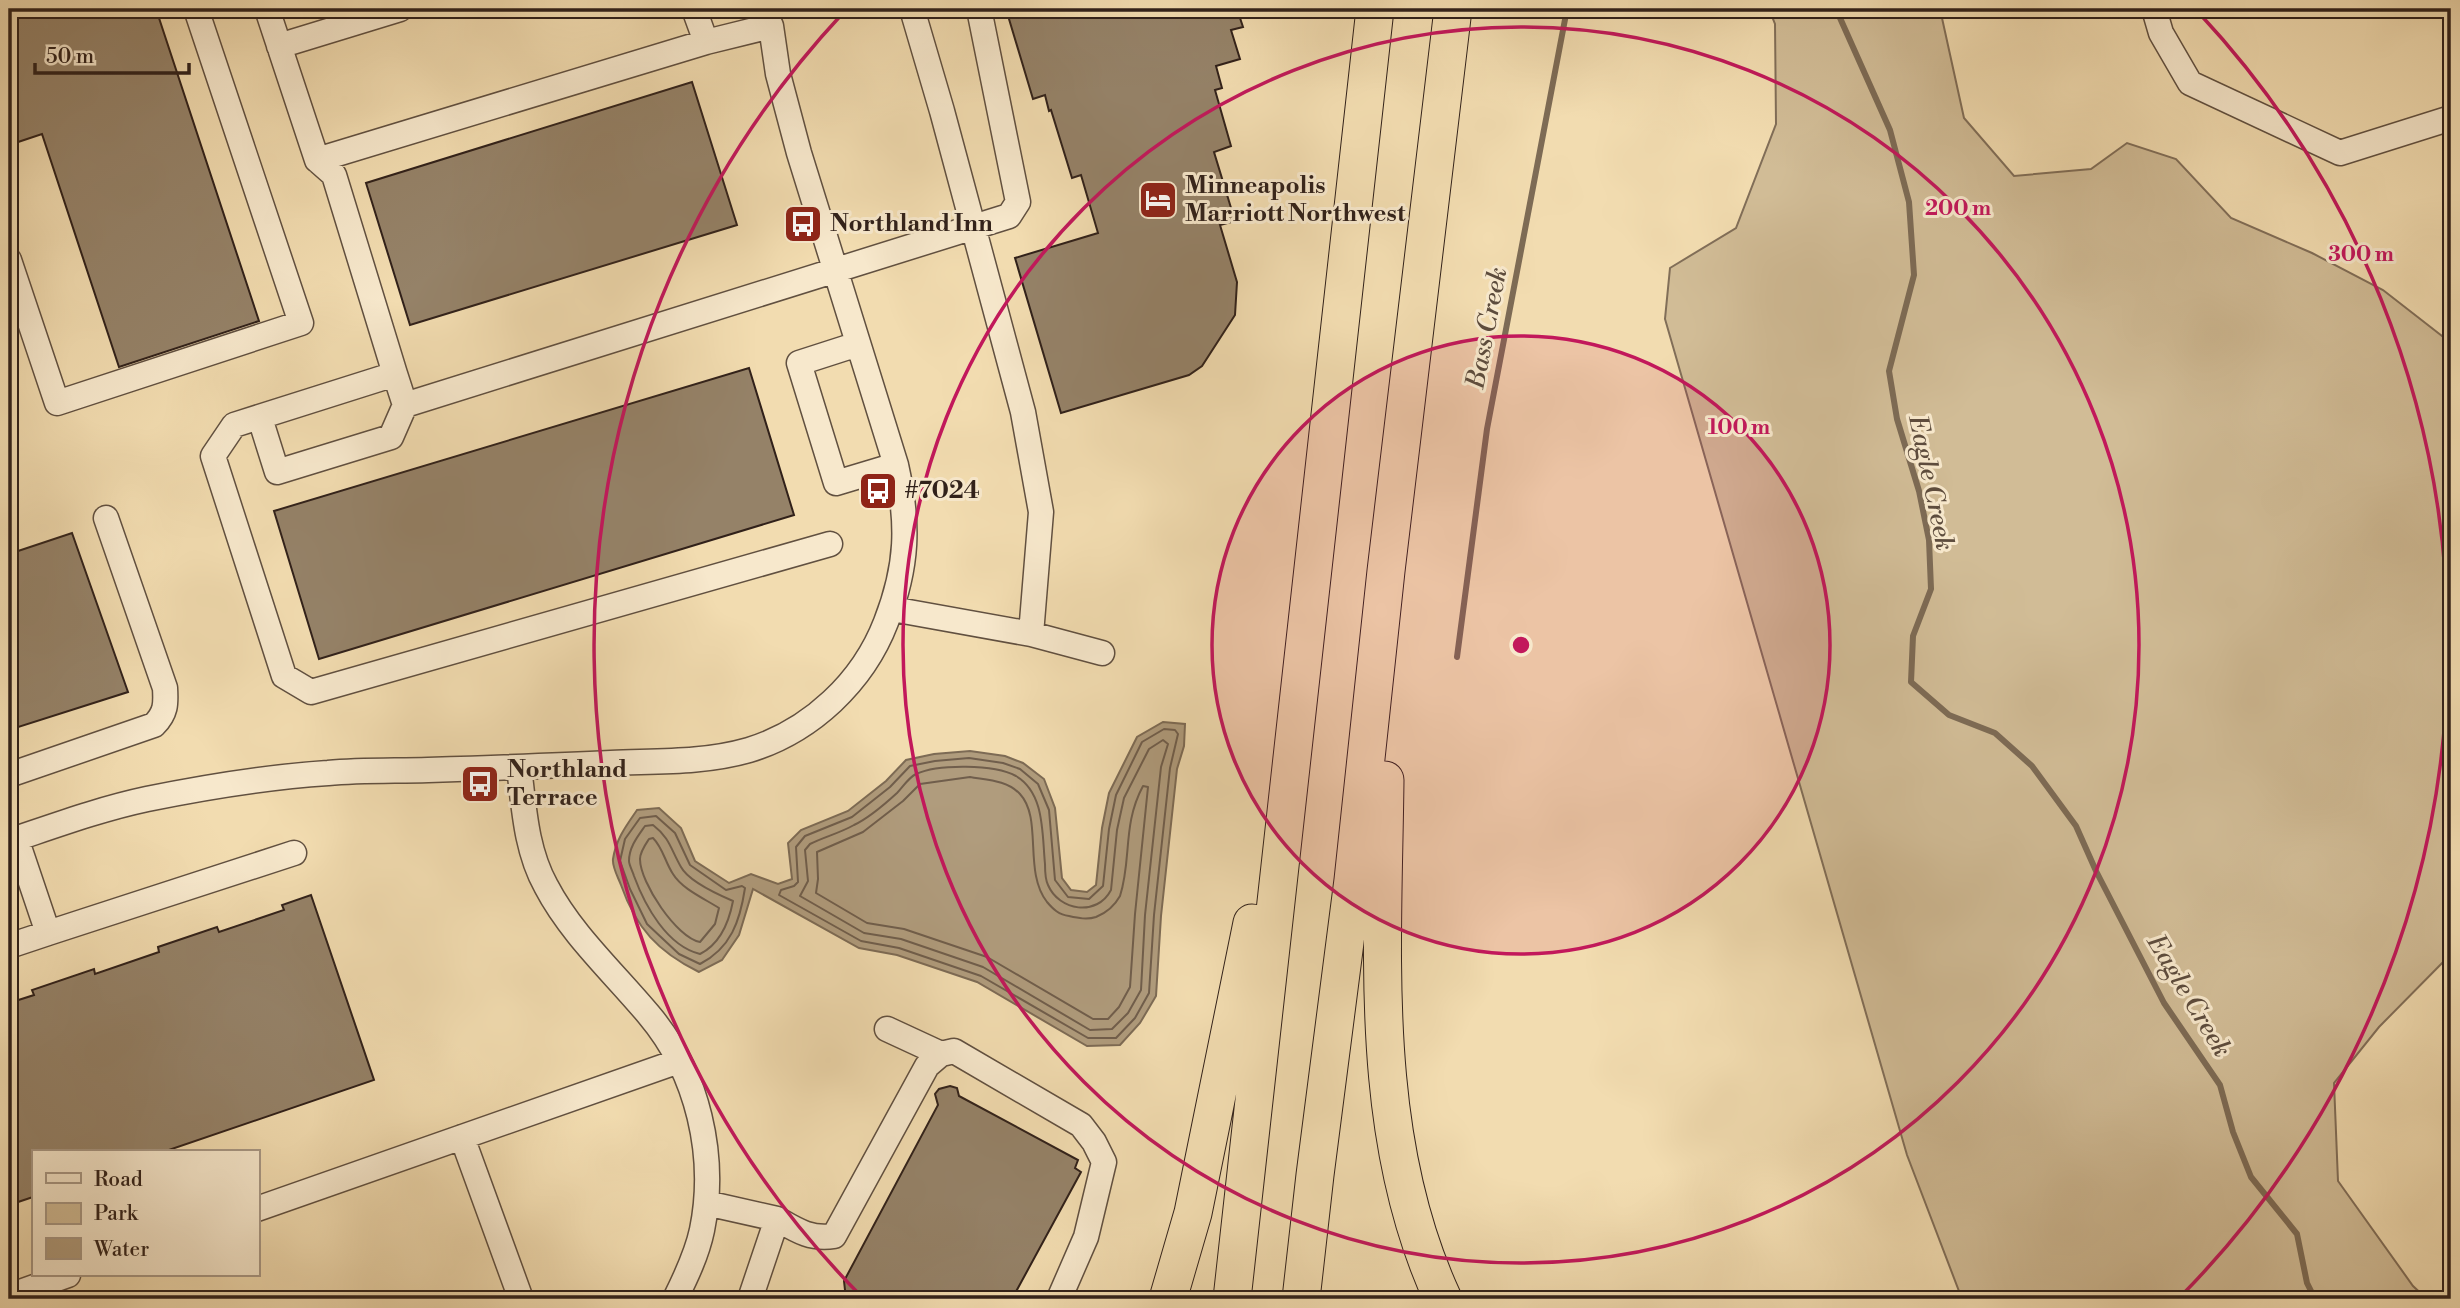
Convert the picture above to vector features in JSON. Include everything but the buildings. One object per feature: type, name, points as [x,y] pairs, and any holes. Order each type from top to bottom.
[{"type":"highway","points":[[1232,1299],[1375,9]]},
{"type":"highway","points":[[1301,1299],[1353,880],[1386,571],[1453,9]]},
{"type":"highway","points":[[1386,571],[1383,1005],[1387,1068],[1403,1178],[1423,1252],[1443,1299]]},
{"type":"highway","points":[[1168,1299],[1193,1213],[1300,689]]},
{"type":"street","points":[[9,260],[57,403],[301,323],[196,9]]},
{"type":"street","points":[[260,418],[276,472],[391,437],[405,405],[334,175],[317,160],[267,9]]},
{"type":"street","points":[[279,46],[400,9]]},
{"type":"street","points":[[694,9],[706,42]]},
{"type":"street","points":[[912,9],[1023,412],[1041,512],[1031,634]]},
{"type":"street","points":[[405,405],[1009,216],[1018,202],[979,9]]},
{"type":"street","points":[[2154,9],[2161,33],[2190,83],[2340,153],[2451,118]]},
{"type":"street","points":[[48,933],[13,839],[145,800],[237,783],[329,773],[693,760],[751,749],[813,718],[846,687],[879,640],[891,609],[905,555],[903,498],[896,465],[787,111],[772,14],[706,42],[317,160]]},
{"type":"street","points":[[858,344],[799,363],[836,483],[896,465]]},
{"type":"street","points":[[395,374],[234,425],[213,456],[284,676],[311,692],[830,544]]},
{"type":"street","points":[[9,775],[154,725],[163,717],[166,706],[164,688],[106,518]]},
{"type":"street","points":[[891,609],[1031,634],[1102,653]]},
{"type":"street","points":[[519,767],[529,842],[545,884],[565,916],[652,1018],[679,1061],[692,1088],[702,1127],[707,1169],[706,1203],[694,1259],[675,1299]]},
{"type":"street","points":[[9,946],[294,853]]},
{"type":"street","points":[[887,1029],[941,1054]]},
{"type":"street","points":[[706,1203],[777,1219],[806,1236],[834,1236],[928,1066],[941,1054],[954,1051],[1082,1125],[1104,1162],[1086,1237],[1059,1299]]},
{"type":"street","points":[[259,1208],[679,1061]]},
{"type":"street","points":[[462,1137],[521,1299]]},
{"type":"street","points":[[750,1299],[777,1219]]},
{"type":"street","points":[[9,1296],[65,1276]]},
{"type":"green space","points":[[1769,9],[1940,9],[1964,118],[2014,176],[2091,169],[2127,143],[2176,159],[2231,218],[2312,253],[2383,290],[2451,343],[2451,954],[2379,1027],[2334,1083],[2338,1181],[2413,1286],[2427,1299],[1962,1299],[1907,1155],[1665,319],[1670,268],[1736,228],[1776,124],[1775,24]]},
{"type":"water","points":[[1163,722],[1185,724],[1184,746],[1177,769],[1161,916],[1156,996],[1140,1023],[1120,1045],[1087,1046],[977,982],[897,955],[859,948],[753,889],[739,935],[722,960],[699,972],[660,947],[641,926],[613,865],[619,839],[637,810],[659,808],[681,828],[695,861],[729,883],[751,874],[778,884],[792,879],[788,843],[801,830],[848,811],[886,781],[906,760],[970,751],[1005,756],[1023,763],[1044,779],[1055,808],[1062,878],[1071,890],[1087,892],[1096,885],[1109,793],[1137,737]]},
{"type":"waterway","name":"Bass Creek","points":[[1457,657],[1487,429],[1567,9]]},
{"type":"waterway","name":"Eagle Creek","points":[[1836,9],[1890,130],[1909,202],[1914,275],[1889,371],[1897,419],[1919,491],[1929,540],[1931,589],[1913,636],[1911,682],[1949,715],[1995,733],[2032,766],[2076,826],[2096,871],[2164,1003],[2220,1085],[2233,1132],[2251,1177],[2297,1234],[2307,1283],[2315,1299]]},
{"type":"place","name":"Minneapolis Marriott Northwest","points":[[1158,200]]},
{"type":"place","name":"Northland Inn","points":[[803,224]]},
{"type":"place","name":"#7024","points":[[878,491]]},
{"type":"place","name":"Northland Terrace","points":[[480,784]]}]
